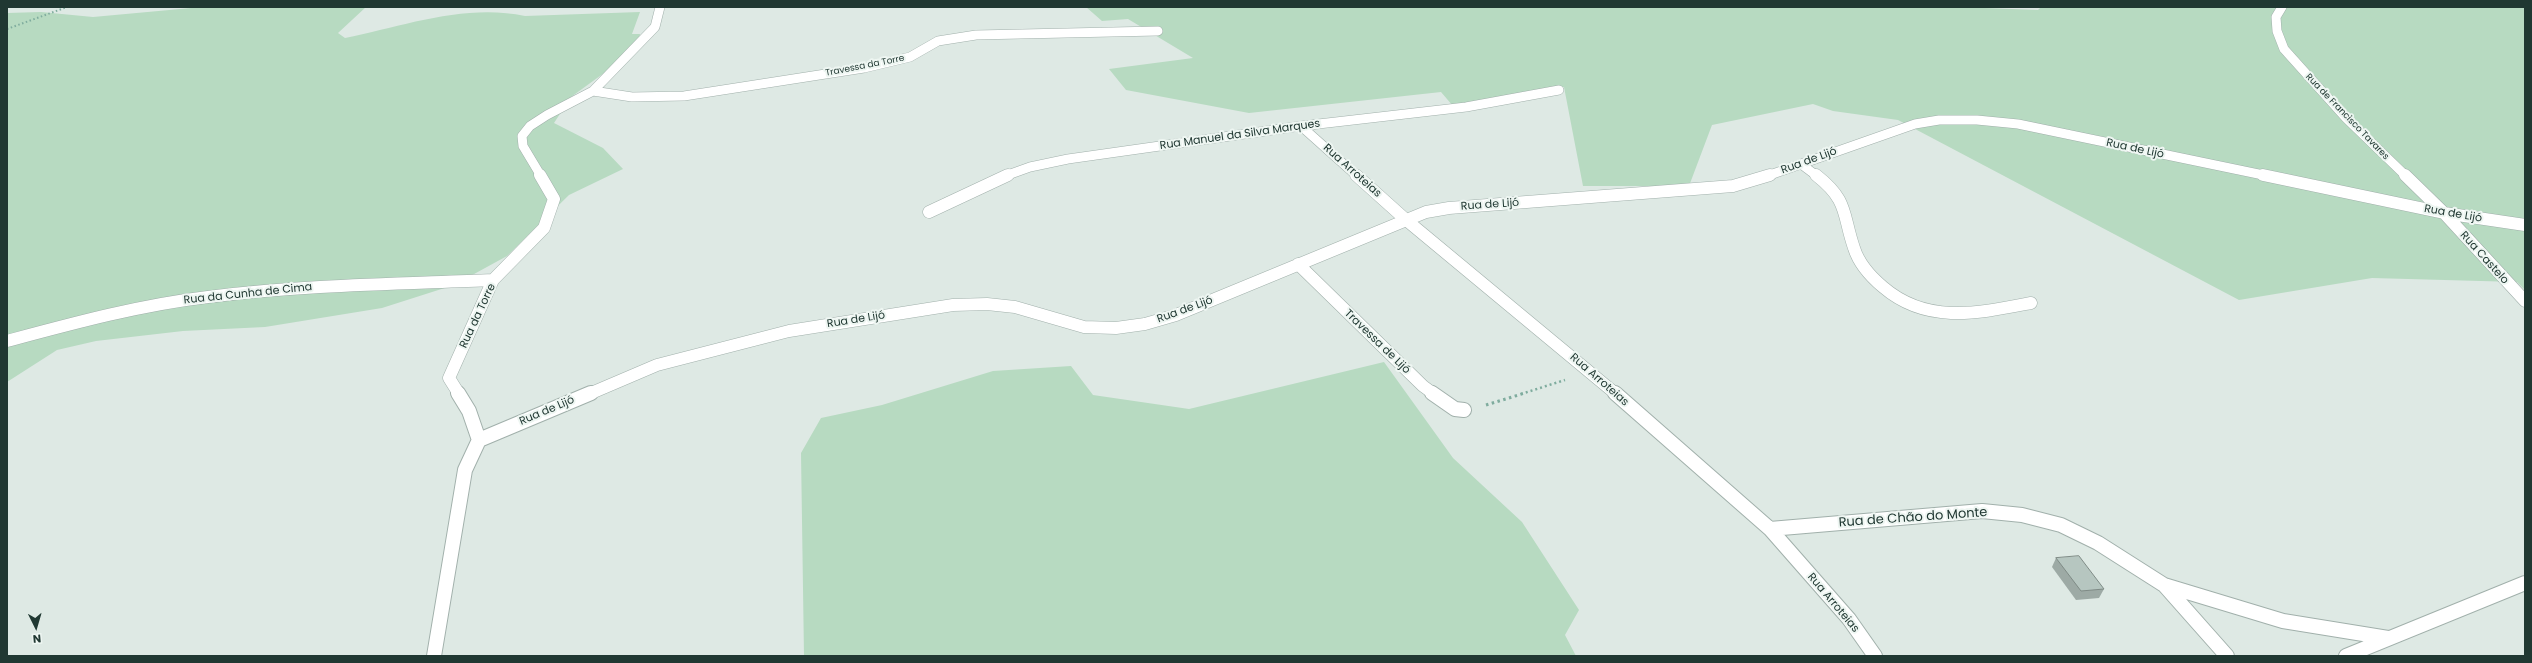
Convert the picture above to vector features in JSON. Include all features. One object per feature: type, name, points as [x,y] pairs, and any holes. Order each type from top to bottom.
[{"type":"street","name":"Rua da Torre","points":[[479,440],[469,410],[449,378],[493,280],[544,228],[554,199],[523,146],[522,136],[530,126],[547,115],[592,92],[655,27],[660,7]]},
{"type":"street","name":"Rua de Francisco Tavares","points":[[2282,7],[2276,17],[2276,24],[2284,49],[2346,118],[2444,214]]},
{"type":"street","name":"Travessa da Torre","points":[[592,92],[632,97],[684,96],[864,68],[910,57],[938,41],[976,35],[1158,31]]},
{"type":"street","name":"Rua Manuel da Silva Marques","points":[[929,212],[992,180],[1030,167],[1068,159],[1301,126],[1466,107],[1559,90]]},
{"type":"street","name":"Rua de Lijó","points":[[479,440],[657,365],[789,331],[953,305],[988,304],[1015,307],[1084,327],[1116,328],[1145,324],[1176,315],[1405,219],[1450,208],[1733,186],[1757,180],[1915,124],[1939,120],[1977,120],[2018,124],[2444,214],[2525,225]]},
{"type":"street","name":"Rua Arroteias","points":[[1301,126],[1405,219],[1590,372],[1770,529],[1849,619],[1874,656]]},
{"type":"street","points":[[1801,164],[1828,185],[1839,197],[1845,209],[1856,254],[1878,284],[1900,300],[1922,311],[1948,315],[1974,313],[2032,303]]},
{"type":"street","name":"Rua Castelo","points":[[2444,214],[2525,301]]},
{"type":"street","name":"Travessa de Lijó","points":[[1298,264],[1423,386],[1455,409],[1464,410]]},
{"type":"street","name":"Rua da Cunha de Cima","points":[[7,341],[159,305],[234,294],[305,288],[493,280]]},
{"type":"street","points":[[434,656],[465,470],[479,440]]},
{"type":"street","name":"Rua de Chão do Monte","points":[[1770,529],[1982,511],[2022,515],[2061,525],[2098,542],[2164,585],[2283,621],[2388,638]]},
{"type":"street","points":[[2346,656],[2525,583]]},
{"type":"street","points":[[2164,585],[2227,656]]},
{"type":"path","points":[[7,29],[67,7]]},
{"type":"path","points":[[1689,7],[1709,7]]},
{"type":"path","points":[[1464,410],[1490,404],[1590,372]]},
{"type":"green space","points":[[202,7],[366,7],[338,33],[345,38],[412,22],[457,14],[480,12],[525,16],[640,12],[632,34],[640,34],[637,49],[571,97],[554,123],[603,148],[623,169],[569,195],[507,256],[454,285],[382,308],[265,327],[183,331],[96,341],[57,350],[7,382],[7,13],[41,12],[93,17]]},
{"type":"green space","points":[[1086,7],[1958,7],[2038,10],[2041,7],[2525,7],[2525,290],[2517,282],[2372,278],[2239,300],[1898,120],[1833,111],[1813,104],[1712,125],[1689,186],[1583,186],[1564,87],[1453,106],[1441,92],[1249,113],[1126,90],[1109,69],[1193,58],[1128,19],[1102,21]]},
{"type":"green space","points":[[1384,362],[1453,458],[1522,522],[1579,610],[1565,635],[1576,656],[804,656],[801,453],[821,418],[882,405],[993,371],[1071,366],[1093,395],[1189,409]]},
{"type":"building","points":[[2079,556],[2104,589],[2081,591],[2056,558]]}]
